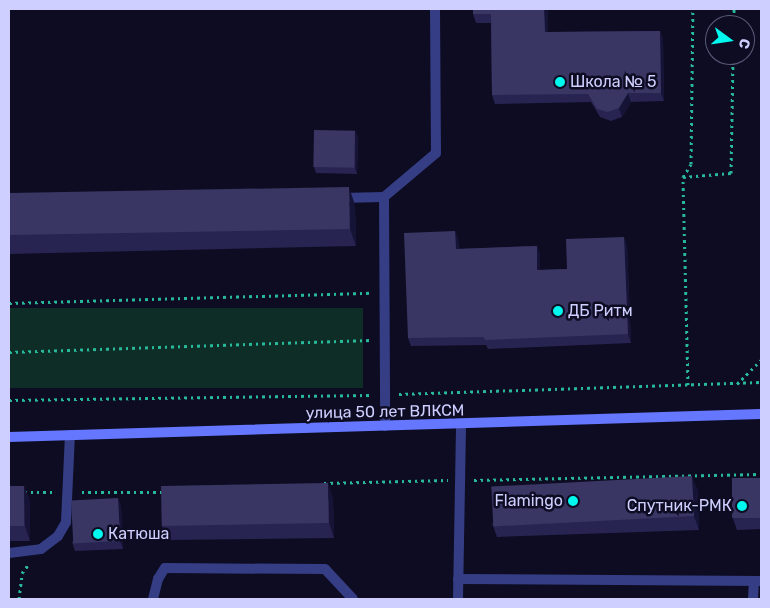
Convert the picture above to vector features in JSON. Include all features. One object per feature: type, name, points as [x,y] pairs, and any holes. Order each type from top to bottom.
[{"type":"street","name":"улица 50 лет ВЛКСМ","points":[[9,437],[461,425],[761,414]]},
{"type":"lane","points":[[325,198],[384,197],[436,153],[435,9]]},
{"type":"lane","points":[[384,197],[385,426]]},
{"type":"lane","points":[[458,599],[461,425]]},
{"type":"lane","points":[[9,553],[41,549],[58,536],[66,522],[70,435]]},
{"type":"lane","points":[[153,599],[158,579],[165,568],[325,569],[353,599]]},
{"type":"lane","points":[[458,579],[758,581],[753,599]]},
{"type":"path","points":[[688,385],[683,177],[692,164],[692,9]]},
{"type":"path","points":[[683,177],[731,173],[733,65]]},
{"type":"path","points":[[9,303],[385,292]]},
{"type":"path","points":[[9,352],[385,340]]},
{"type":"path","points":[[737,384],[761,360]]},
{"type":"path","points":[[321,484],[761,474]]},
{"type":"path","points":[[18,492],[57,492]]},
{"type":"path","points":[[77,492],[174,492]]},
{"type":"path","points":[[19,599],[22,573],[41,549]]},
{"type":"green space","points":[[9,308],[363,308],[363,388],[9,388]]},
{"type":"building","points":[[473,9],[544,9],[545,32],[660,31],[661,93],[628,93],[619,108],[608,112],[597,109],[588,94],[492,95],[491,14],[473,14]]},
{"type":"building","points":[[314,130],[355,131],[354,168],[313,167]]},
{"type":"building","points":[[349,187],[350,229],[10,235],[9,193]]},
{"type":"building","points":[[455,231],[456,249],[537,246],[537,270],[567,269],[566,239],[624,237],[628,334],[485,340],[484,337],[408,338],[404,233]]},
{"type":"building","points":[[692,476],[694,516],[493,526],[491,487]]},
{"type":"building","points":[[732,478],[761,478],[761,518],[732,518]]},
{"type":"building","points":[[328,483],[329,523],[162,526],[161,486]]},
{"type":"building","points":[[9,486],[24,486],[24,526],[9,526]]},
{"type":"building","name":"Катюша","points":[[118,498],[120,541],[73,543],[71,500]]},
{"type":"place","name":"Школа № 5","points":[[560,82]]},
{"type":"place","name":"ДБ Ритм","points":[[558,311]]},
{"type":"place","name":"Flamingo","points":[[573,501]]},
{"type":"place","name":"Спутник-РМК","points":[[742,506]]},
{"type":"place","name":"Катюша","points":[[98,534]]}]
